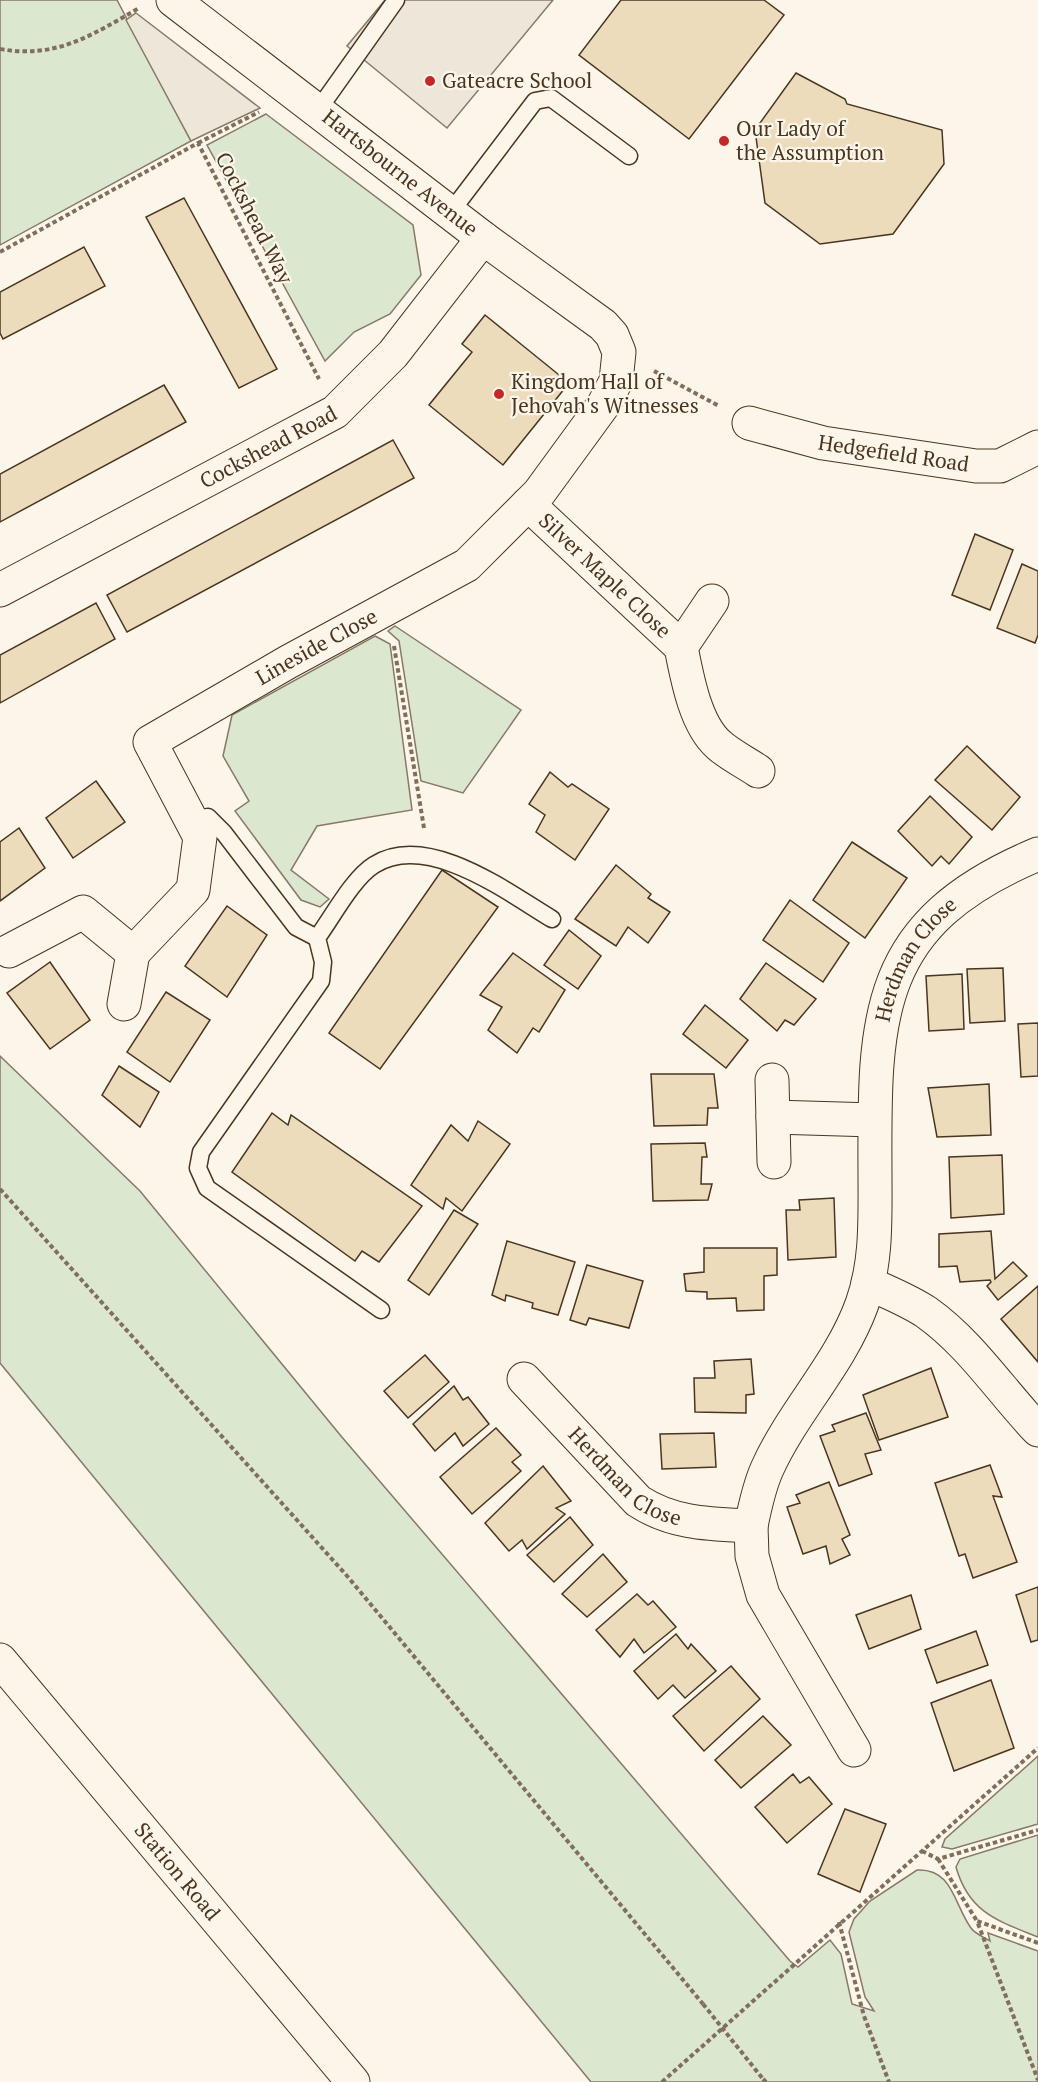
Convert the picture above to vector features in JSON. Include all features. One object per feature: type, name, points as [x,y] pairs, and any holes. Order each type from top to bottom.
[{"type":"street","name":"Hartsbourne Avenue","points":[[158,2],[318,110],[483,238],[603,325],[612,335],[619,352]]},
{"type":"street","name":"Cockshead Road","points":[[0,590],[335,412],[393,354],[483,238]]},
{"type":"street","name":"Lineside Close","points":[[133,953],[193,890],[200,837],[150,742],[363,621],[467,565],[539,493],[604,404],[616,381],[619,352]]},
{"type":"street","name":"Hedgefield Road","points":[[749,423],[791,436],[976,466],[1000,465],[1038,447]]},
{"type":"street","name":"Silver Maple Close","points":[[528,504],[681,647],[688,685],[699,714],[708,729],[718,744],[758,771]]},
{"type":"street","name":"Silver Maple Close","points":[[681,647],[712,601]]},
{"type":"street","name":"Herdman Close","points":[[854,1750],[763,1595],[752,1556],[751,1526],[766,1470],[844,1343],[868,1283],[875,1231],[876,1059],[883,1011],[892,982],[905,956],[949,904],[1000,870],[1038,854]]},
{"type":"street","points":[[9,951],[83,912],[133,953],[124,1004]]},
{"type":"street","points":[[772,1080],[774,1162]]},
{"type":"street","points":[[773,1117],[874,1120]]},
{"type":"street","points":[[868,1283],[905,1300],[951,1331],[1038,1430]]},
{"type":"street","name":"Herdman Close","points":[[524,1379],[638,1501],[655,1512],[694,1523],[751,1526]]},
{"type":"street","name":"Station Road","points":[[0,1660],[353,2082]]},
{"type":"lane","points":[[318,110],[396,0]]},
{"type":"lane","points":[[450,213],[535,101],[551,98],[629,156]]},
{"type":"lane","points":[[190,820],[208,817],[224,833],[296,927],[317,938],[323,962],[321,981],[201,1152],[198,1168],[207,1188],[381,1310]]},
{"type":"lane","points":[[317,938],[363,874],[376,863],[404,856],[428,855],[453,862],[552,919]]},
{"type":"path","points":[[0,49],[36,52],[78,42],[158,2]]},
{"type":"path","points":[[198,143],[260,111],[289,89]]},
{"type":"path","name":"Cockshead Way","points":[[0,252],[198,143],[335,412]]},
{"type":"path","points":[[619,352],[749,423]]},
{"type":"path","points":[[363,621],[394,642],[428,855]]},
{"type":"path","points":[[0,1189],[348,1577],[765,2080]]},
{"type":"path","points":[[662,2082],[839,1922],[1038,1748]]},
{"type":"path","points":[[938,1859],[1038,1830]]},
{"type":"path","points":[[922,1851],[938,1859],[978,1921],[1038,2080]]},
{"type":"path","points":[[978,1921],[1038,1943]]},
{"type":"path","points":[[839,1922],[864,2016],[889,2082]]},
{"type":"green space","points":[[0,0],[117,0],[191,141],[0,245]]},
{"type":"green space","points":[[266,114],[413,225],[421,275],[390,314],[354,332],[325,361],[207,145]]},
{"type":"green space","points":[[395,626],[521,710],[463,793],[421,781],[399,641],[388,631]]},
{"type":"green space","points":[[375,636],[390,644],[412,810],[317,826],[291,870],[329,899],[320,907],[301,900],[235,811],[249,801],[223,756],[232,715]]},
{"type":"green space","points":[[0,1056],[140,1191],[341,1436],[790,1961],[798,1967],[830,1940],[841,1954],[852,2004],[874,2011],[865,1997],[849,1932],[854,1919],[870,1901],[917,1870],[929,1871],[945,1881],[965,1919],[977,1934],[990,1941],[988,1933],[1038,1951],[1038,2082],[591,2082],[0,1363]]},
{"type":"green space","points":[[1038,1756],[1038,1824],[952,1849],[942,1847],[945,1839]]},
{"type":"green space","points":[[1038,1835],[1038,1937],[998,1920],[977,1905],[962,1883],[956,1867],[960,1859]]},
{"type":"shaded area","points":[[385,0],[553,0],[447,128],[347,46]]},
{"type":"shaded area","points":[[136,13],[260,108],[191,141],[126,20]]},
{"type":"building","points":[[621,0],[764,0],[784,15],[689,139],[579,55]]},
{"type":"building","points":[[796,73],[845,99],[847,104],[942,130],[944,164],[893,234],[820,244],[765,203],[755,130]]},
{"type":"building","points":[[184,198],[277,369],[239,388],[146,217]]},
{"type":"building","points":[[84,247],[105,286],[3,339],[0,333],[0,292]]},
{"type":"building","name":"Kingdom Hall of Jehovah's Witnesses","points":[[485,315],[569,383],[503,465],[429,405],[472,352],[462,344]]},
{"type":"building","points":[[164,385],[186,422],[0,522],[0,474]]},
{"type":"building","points":[[393,440],[414,478],[127,632],[107,595]]},
{"type":"building","points":[[975,534],[1013,550],[990,610],[952,595]]},
{"type":"building","points":[[1022,564],[1038,571],[1038,635],[1035,643],[997,628]]},
{"type":"building","points":[[96,603],[115,639],[0,703],[0,655]]},
{"type":"building","points":[[967,746],[1020,797],[992,830],[935,780]]},
{"type":"building","points":[[550,772],[568,787],[572,784],[609,809],[575,860],[536,832],[545,815],[529,804]]},
{"type":"building","points":[[96,781],[125,822],[73,858],[46,818]]},
{"type":"building","points":[[930,796],[972,837],[949,864],[941,856],[932,866],[898,831]]},
{"type":"building","points":[[19,828],[45,868],[0,901],[0,842]]},
{"type":"building","points":[[852,842],[907,878],[865,938],[813,900]]},
{"type":"building","points":[[616,865],[651,894],[648,898],[670,912],[648,943],[628,927],[616,946],[575,919]]},
{"type":"building","points":[[442,870],[498,907],[380,1069],[329,1033]]},
{"type":"building","points":[[790,900],[849,943],[823,982],[763,940]]},
{"type":"building","points":[[227,906],[267,935],[227,997],[185,966]]},
{"type":"building","points":[[569,930],[601,956],[578,989],[544,965]]},
{"type":"building","points":[[513,953],[565,990],[539,1032],[533,1028],[517,1053],[488,1030],[502,1007],[480,995]]},
{"type":"building","points":[[50,962],[90,1020],[50,1049],[7,993]]},
{"type":"building","points":[[766,963],[816,999],[794,1025],[785,1020],[777,1031],[740,999]]},
{"type":"building","points":[[1003,968],[1005,1021],[970,1023],[967,969]]},
{"type":"building","points":[[962,974],[964,1029],[929,1031],[926,976]]},
{"type":"building","points":[[166,992],[210,1020],[170,1082],[127,1052]]},
{"type":"building","points":[[705,1005],[748,1040],[726,1068],[683,1034]]},
{"type":"building","points":[[1038,1023],[1038,1076],[1021,1077],[1018,1024]]},
{"type":"building","points":[[119,1066],[159,1092],[140,1127],[102,1095]]},
{"type":"building","points":[[651,1074],[714,1074],[718,1108],[708,1108],[707,1125],[654,1126]]},
{"type":"building","points":[[989,1084],[991,1135],[937,1137],[928,1088]]},
{"type":"building","points":[[272,1113],[288,1125],[291,1115],[422,1206],[379,1262],[362,1251],[355,1261],[232,1172]]},
{"type":"building","points":[[478,1121],[510,1144],[462,1211],[446,1198],[443,1209],[411,1185],[451,1125],[468,1141]]},
{"type":"building","points":[[705,1143],[707,1157],[702,1157],[701,1184],[712,1184],[708,1200],[653,1201],[651,1144]]},
{"type":"building","points":[[1002,1155],[1004,1214],[951,1218],[949,1157]]},
{"type":"building","points":[[834,1198],[836,1257],[788,1260],[786,1210],[800,1210],[799,1200]]},
{"type":"building","points":[[454,1210],[478,1224],[429,1295],[408,1280]]},
{"type":"building","points":[[991,1231],[995,1279],[1013,1262],[1027,1276],[998,1300],[987,1286],[990,1280],[960,1282],[957,1266],[939,1267],[939,1234]]},
{"type":"building","points":[[507,1241],[575,1262],[558,1315],[532,1308],[533,1303],[506,1295],[505,1301],[492,1295]]},
{"type":"building","points":[[704,1248],[777,1248],[777,1275],[764,1276],[764,1310],[737,1311],[736,1298],[707,1299],[707,1292],[686,1291],[684,1274],[704,1272]]},
{"type":"building","points":[[587,1265],[643,1281],[629,1328],[589,1318],[586,1325],[570,1320]]},
{"type":"building","points":[[1038,1286],[1038,1362],[1001,1319]]},
{"type":"building","points":[[425,1355],[449,1382],[408,1418],[384,1391]]},
{"type":"building","points":[[751,1359],[754,1394],[746,1395],[746,1413],[695,1412],[694,1378],[715,1378],[714,1361]]},
{"type":"building","points":[[931,1368],[948,1417],[879,1440],[863,1395]]},
{"type":"building","points":[[454,1386],[463,1400],[468,1397],[489,1424],[463,1446],[455,1433],[435,1451],[413,1424]]},
{"type":"building","points":[[866,1413],[881,1450],[865,1454],[872,1474],[839,1486],[820,1436],[835,1431],[832,1425]]},
{"type":"building","points":[[496,1428],[521,1455],[512,1462],[521,1471],[472,1514],[440,1477]]},
{"type":"building","points":[[714,1433],[716,1467],[662,1469],[660,1434]]},
{"type":"building","points":[[990,1465],[1002,1497],[993,1496],[1017,1562],[973,1578],[965,1554],[959,1556],[935,1483]]},
{"type":"building","points":[[543,1466],[571,1501],[556,1508],[565,1514],[527,1549],[522,1540],[509,1551],[485,1523]]},
{"type":"building","points":[[829,1482],[850,1535],[842,1539],[850,1555],[830,1564],[826,1546],[803,1554],[787,1507],[800,1503],[796,1495]]},
{"type":"building","points":[[570,1517],[593,1545],[554,1582],[527,1555]]},
{"type":"building","points":[[603,1554],[627,1582],[587,1617],[562,1594]]},
{"type":"building","points":[[1038,1587],[1038,1640],[1031,1642],[1016,1595]]},
{"type":"building","points":[[637,1594],[648,1605],[653,1601],[676,1627],[644,1653],[634,1639],[620,1657],[596,1630]]},
{"type":"building","points":[[911,1595],[921,1629],[869,1649],[856,1615]]},
{"type":"building","points":[[976,1631],[988,1665],[937,1683],[925,1650]]},
{"type":"building","points":[[676,1634],[688,1649],[691,1644],[716,1671],[685,1698],[673,1685],[658,1699],[634,1671]]},
{"type":"building","points":[[731,1666],[760,1699],[704,1751],[673,1716]]},
{"type":"building","points":[[991,1680],[1014,1748],[954,1771],[931,1703]]},
{"type":"building","points":[[763,1716],[791,1745],[741,1788],[715,1760]]},
{"type":"building","points":[[793,1774],[800,1783],[809,1777],[832,1804],[787,1843],[755,1807]]},
{"type":"building","points":[[845,1809],[886,1824],[860,1892],[818,1874]]},
{"type":"place","name":"Gateacre School","points":[[430,81]]},
{"type":"place","name":"Our Lady of the Assumption","points":[[724,141]]},
{"type":"place","name":"Kingdom Hall of Jehovah's Witnesses","points":[[499,394]]}]
